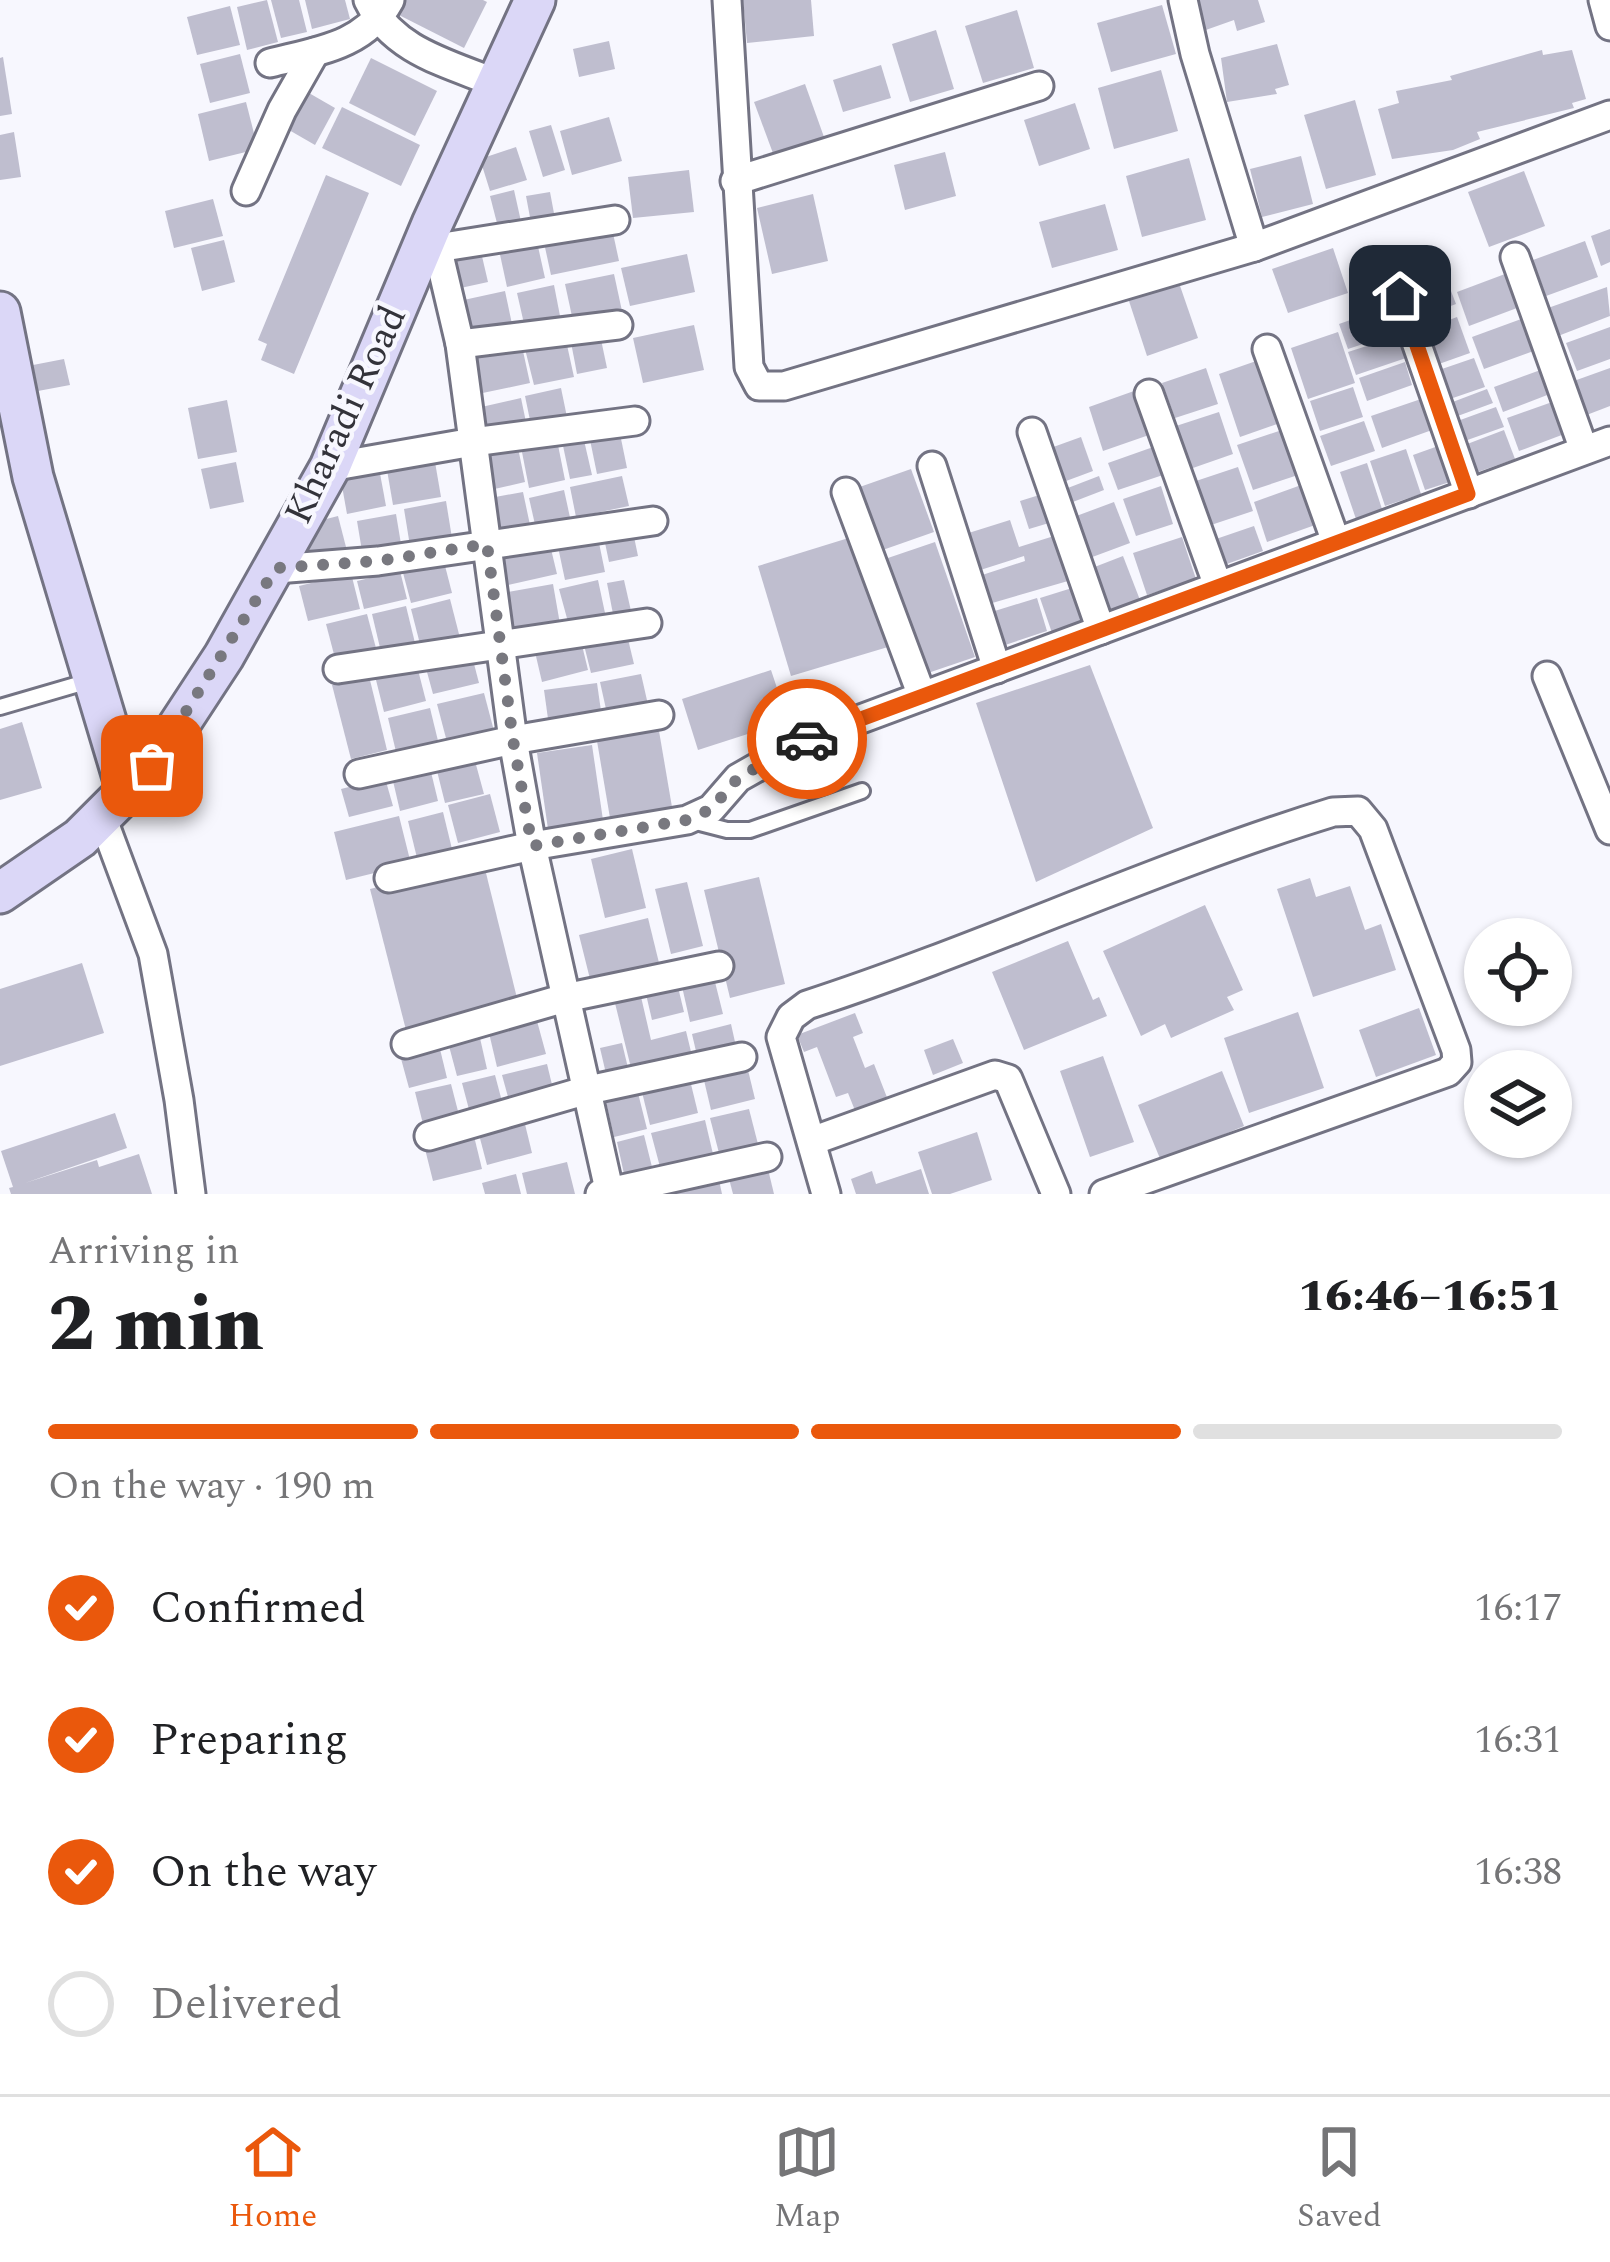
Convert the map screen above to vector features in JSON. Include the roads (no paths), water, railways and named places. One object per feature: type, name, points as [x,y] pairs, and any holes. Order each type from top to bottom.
[{"type":"street","name":"Kharadi Road","points":[[0,893],[80,838],[152,766],[276,568],[330,467],[535,0]]},
{"type":"street","points":[[727,0],[749,367],[759,386],[784,386],[1254,247],[1610,115]]},
{"type":"street","points":[[1183,0],[1254,247]]},
{"type":"street","points":[[1603,0],[1610,26]]},
{"type":"street","points":[[270,63],[345,44],[379,7],[403,45],[496,83]]},
{"type":"street","points":[[246,191],[282,110],[315,52]]},
{"type":"street","points":[[735,181],[1039,86]]},
{"type":"street","points":[[615,220],[434,236],[460,344],[513,740],[606,1193],[767,1157]]},
{"type":"street","points":[[389,878],[532,846],[687,820],[711,809],[738,778],[807,739],[1597,446],[1515,257]]},
{"type":"street","points":[[1400,296],[1468,494]]},
{"type":"street","points":[[0,312],[33,477],[94,680],[114,804],[152,954],[191,1194]]},
{"type":"street","points":[[460,344],[618,325]]},
{"type":"street","points":[[1267,350],[1336,542]]},
{"type":"street","points":[[1149,394],[1218,586]]},
{"type":"street","points":[[330,467],[635,421]]},
{"type":"street","points":[[1032,432],[1101,630]]},
{"type":"street","points":[[932,466],[997,668]]},
{"type":"street","points":[[846,492],[922,696]]},
{"type":"street","points":[[276,568],[378,561],[653,521]]},
{"type":"street","points":[[338,669],[647,623]]},
{"type":"street","points":[[1546,676],[1610,830]]},
{"type":"street","points":[[359,774],[513,740],[659,715]]},
{"type":"street","points":[[826,1194],[781,1037],[791,1017],[807,1005],[1046,919],[1177,865],[1333,812],[1358,812],[1373,829],[1457,1062],[1448,1072],[1104,1194]]},
{"type":"street","points":[[406,1044],[565,998],[719,966]]},
{"type":"street","points":[[429,1136],[584,1091],[742,1057]]},
{"type":"street","points":[[812,1142],[995,1076],[1008,1079],[1057,1194]]},
{"type":"lane","points":[[0,707],[94,680]]},
{"type":"lane","points":[[687,820],[751,830],[862,791]]}]
